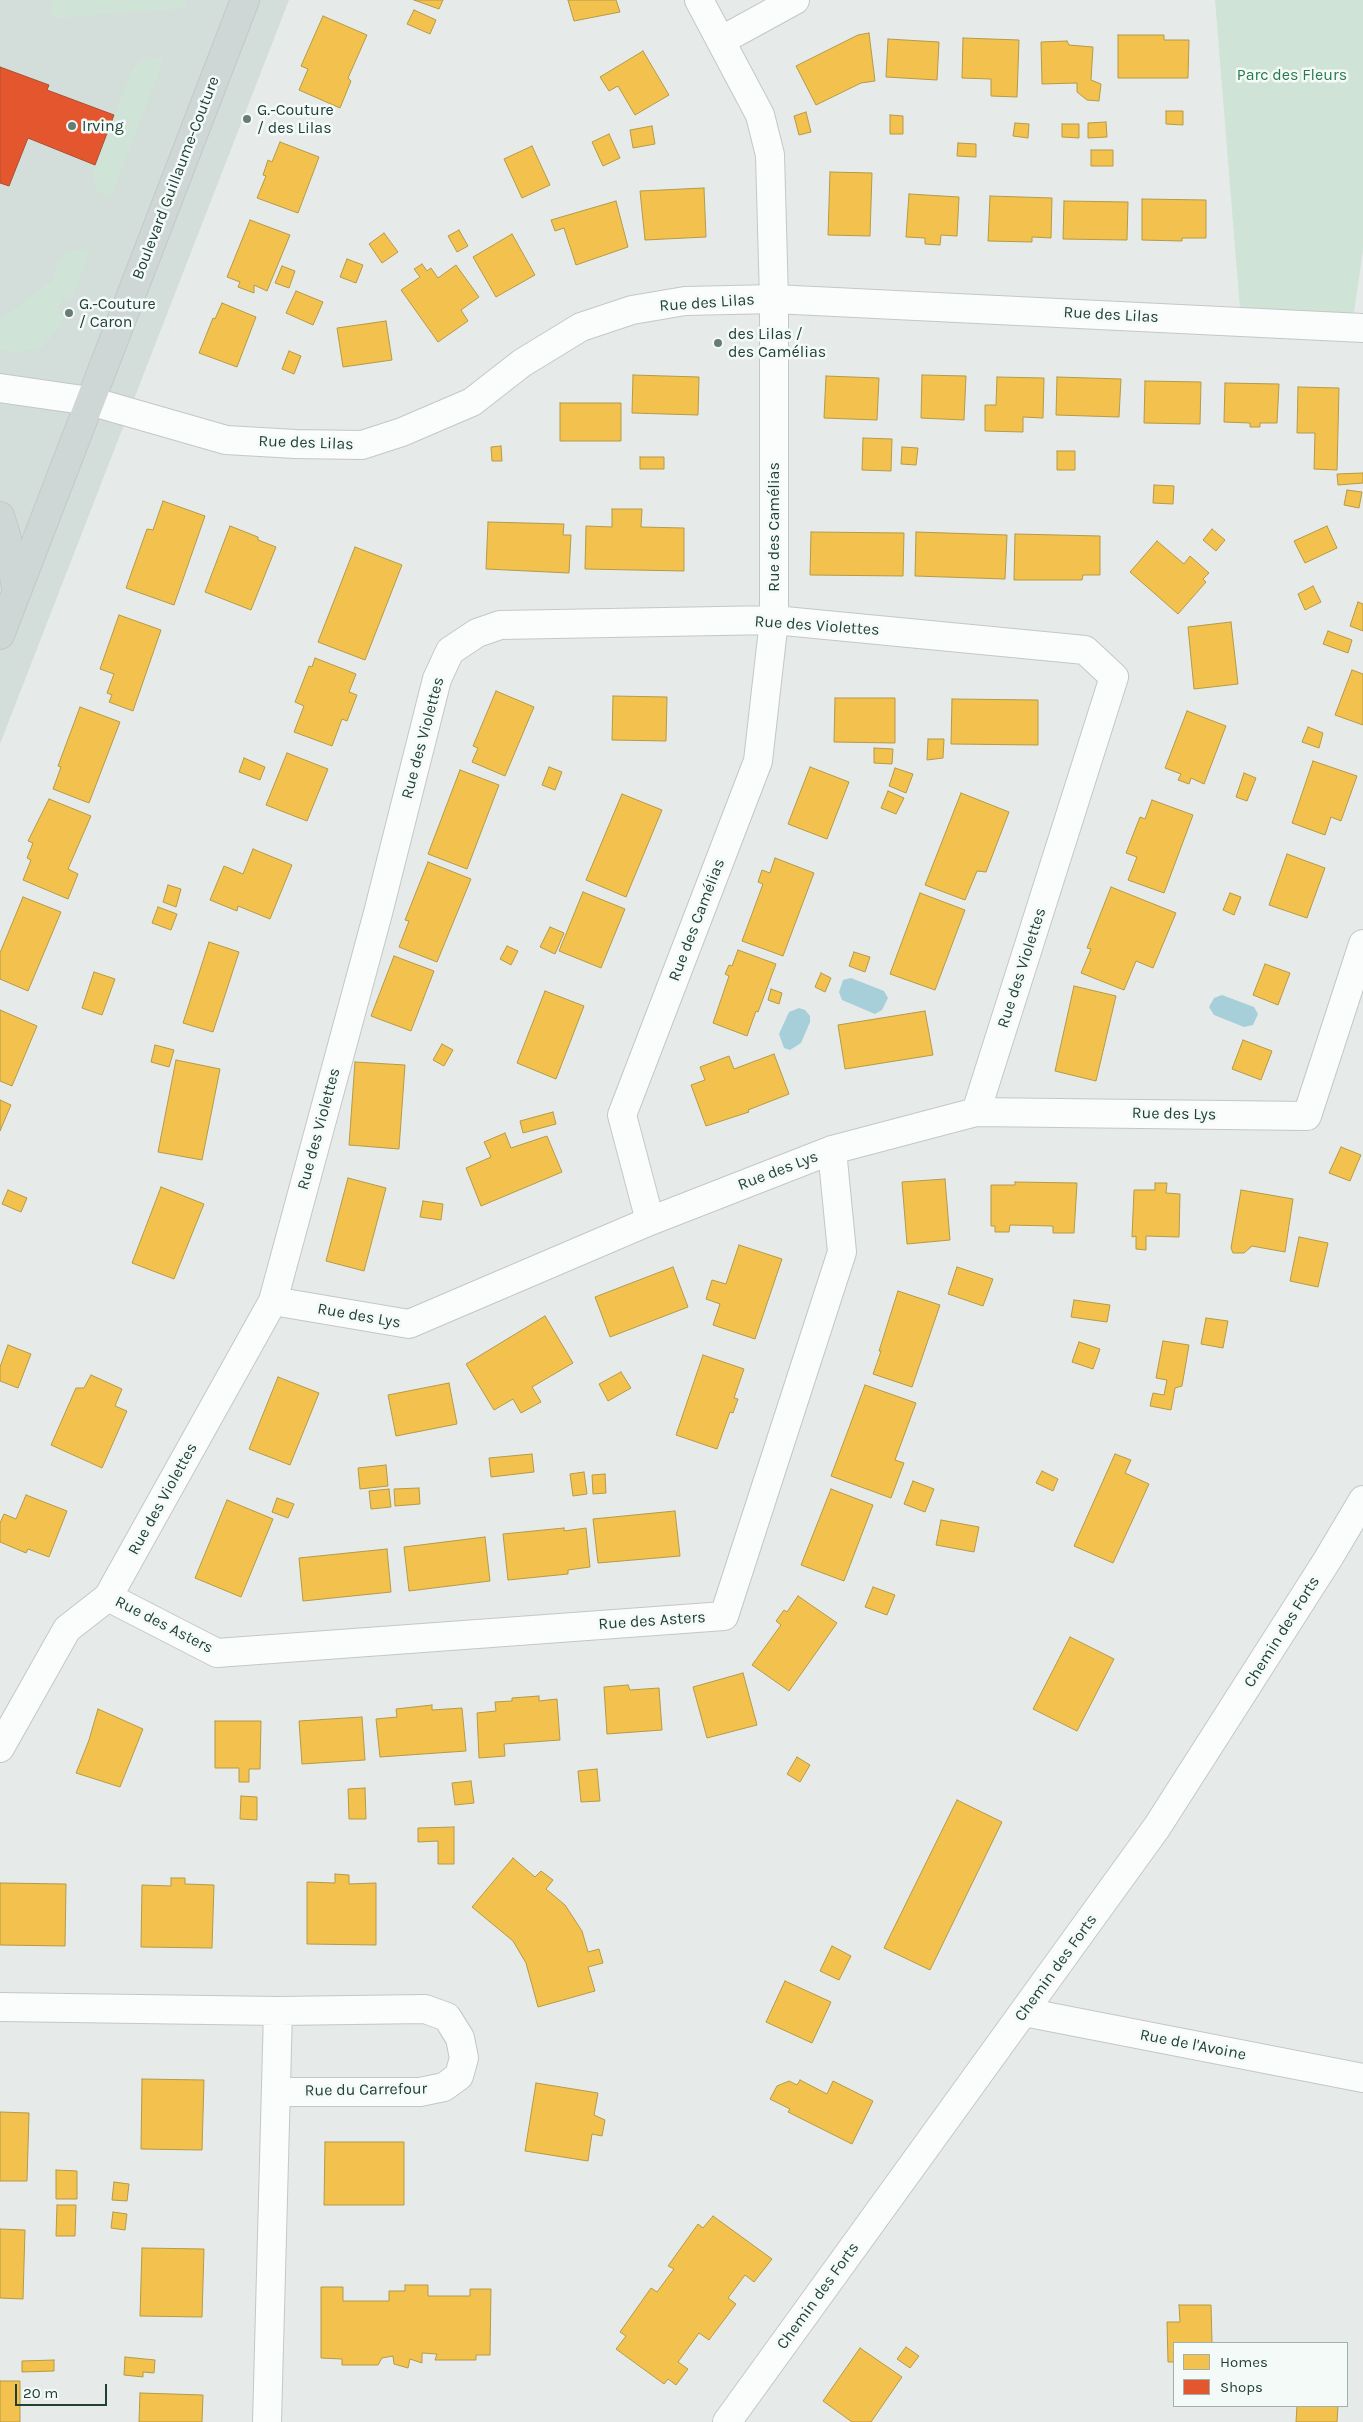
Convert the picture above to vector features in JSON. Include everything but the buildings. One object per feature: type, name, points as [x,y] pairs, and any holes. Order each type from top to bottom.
[{"type":"main road","name":"Boulevard Guillaume-Couture","points":[[0,635],[245,0]]},
{"type":"main road","points":[[0,516],[6,535],[17,592]]},
{"type":"street","name":"Rue des Camélias","points":[[650,1221],[622,1115],[758,761],[774,620],[774,299],[770,155],[760,115],[722,40],[699,0]]},
{"type":"street","points":[[722,40],[796,0]]},
{"type":"street","name":"Rue des Lilas","points":[[0,388],[90,401],[226,440],[362,445],[402,432],[472,402],[522,363],[581,328],[632,310],[686,301],[774,299],[1363,328]]},
{"type":"street","name":"Rue des Violettes","points":[[0,1748],[67,1629],[108,1597],[273,1301],[376,922],[437,678],[450,651],[477,633],[500,625],[774,620],[1085,650],[1114,677],[976,1112]]},
{"type":"street","name":"Rue des Lys","points":[[273,1301],[409,1324],[650,1221],[832,1150],[976,1112],[1307,1116],[1363,944]]},
{"type":"street","name":"Rue des Asters","points":[[108,1597],[217,1653],[724,1616],[842,1252],[832,1150]]},
{"type":"street","name":"Chemin des Forts","points":[[727,2422],[1158,1828],[1328,1559],[1363,1500]]},
{"type":"street","name":"Rue du Carrefour","points":[[0,2007],[278,2011],[425,2009],[447,2017],[460,2038],[464,2058],[459,2076],[444,2087],[420,2092],[276,2092]]},
{"type":"street","points":[[267,2422],[278,2011]]},
{"type":"street","name":"Rue de l'Avoine","points":[[1024,2012],[1363,2078]]},
{"type":"shaded area","points":[[0,0],[289,0],[0,744]]},
{"type":"green space","points":[[52,0],[188,0],[185,8],[55,18],[51,15]]},
{"type":"green space","name":"Parc des Fleurs","points":[[1215,0],[1363,0],[1363,250],[1352,327],[1241,322]]},
{"type":"green space","points":[[158,57],[164,59],[111,197],[104,195],[96,190],[92,175],[114,115],[133,69],[139,61]]},
{"type":"green space","points":[[74,250],[90,252],[72,299],[63,296],[57,313],[65,316],[58,330],[44,345],[36,350],[16,352],[0,349],[0,320],[52,280],[59,260],[66,253]]},
{"type":"water","points":[[851,978],[884,991],[888,998],[882,1010],[875,1014],[842,1000],[839,992],[843,980]]},
{"type":"water","points":[[1222,995],[1254,1007],[1258,1014],[1253,1025],[1244,1027],[1214,1015],[1209,1007],[1214,998]]},
{"type":"water","points":[[799,1008],[805,1010],[810,1016],[810,1022],[801,1043],[790,1050],[784,1048],[779,1034],[789,1012]]},
{"type":"place","name":"G.-Couture / des Lilas","points":[[247,119]]},
{"type":"place","name":"Irving","points":[[72,126]]},
{"type":"place","name":"G.-Couture / Caron","points":[[69,313]]},
{"type":"place","name":"des Lilas / des Camélias","points":[[718,343]]}]
